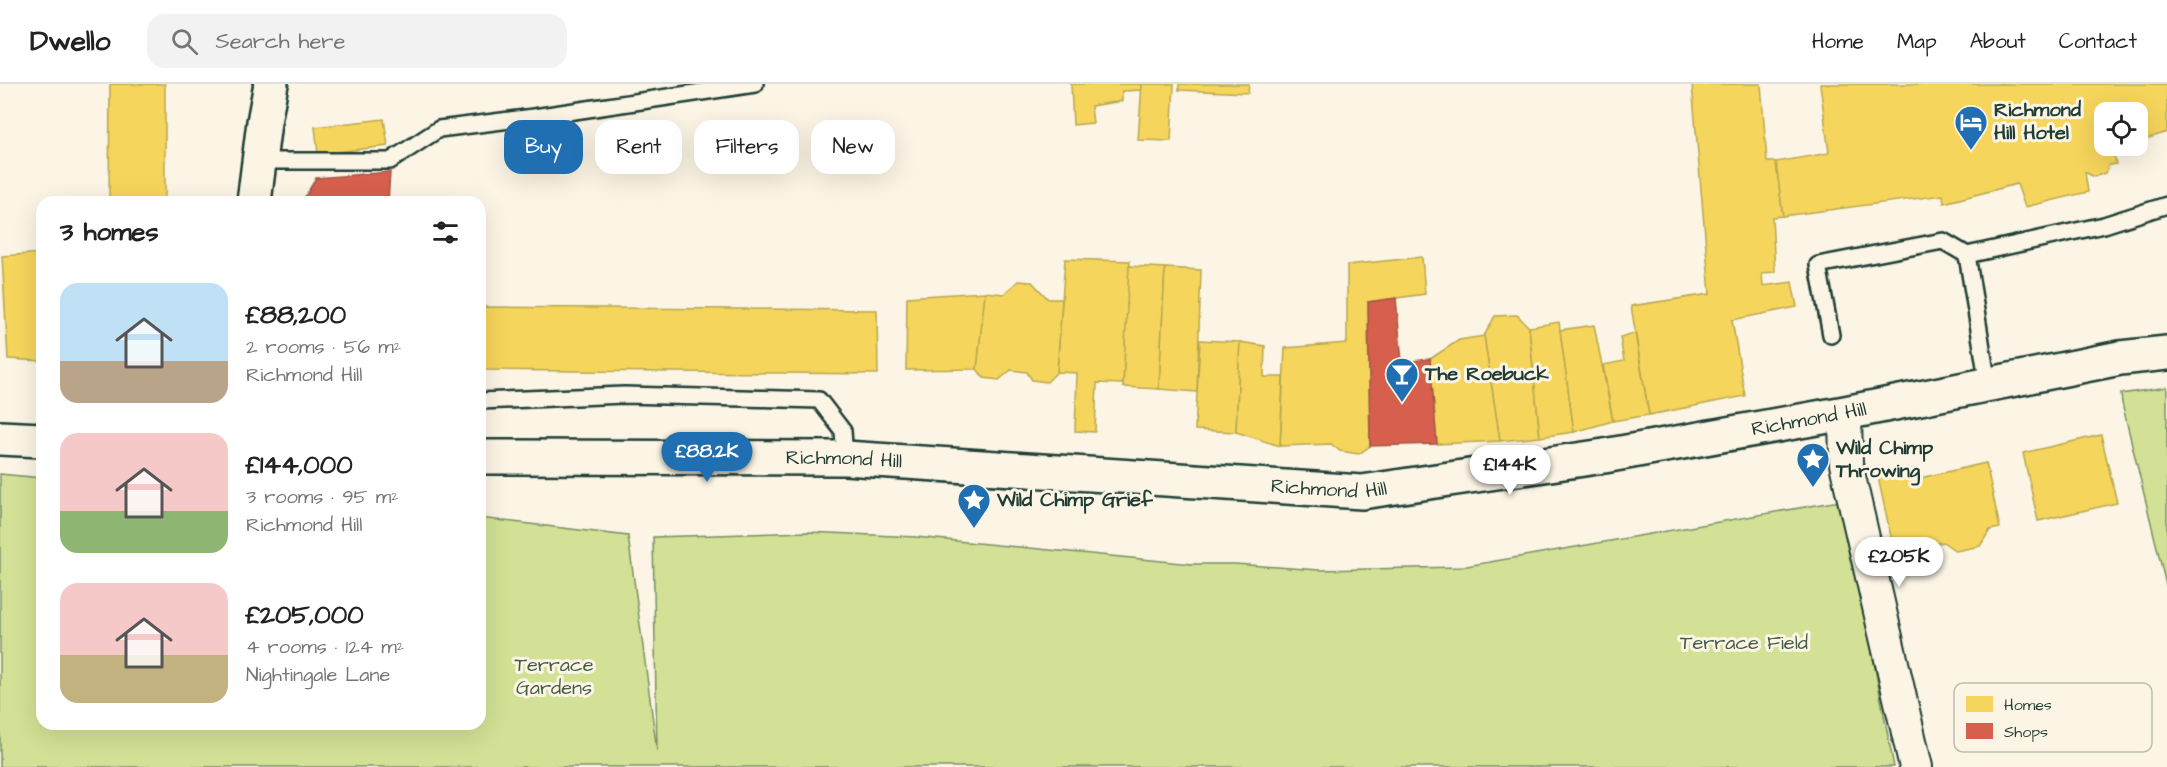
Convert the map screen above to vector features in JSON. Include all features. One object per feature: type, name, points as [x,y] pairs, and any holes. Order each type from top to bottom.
[{"type":"main road","points":[[255,196],[271,84]]},
{"type":"main road","name":"Richmond Hill","points":[[486,458],[845,458],[1362,492],[1604,456],[1845,413],[2120,358],[2167,353]]},
{"type":"main road","points":[[0,438],[36,440]]},
{"type":"street","points":[[1845,413],[1846,464],[1916,767]]},
{"type":"lane","points":[[260,161],[390,161],[438,129],[755,84]]},
{"type":"lane","points":[[1831,335],[1818,265],[1943,242],[1967,255],[2104,225],[2167,205]]},
{"type":"lane","points":[[1967,255],[1988,385]]},
{"type":"lane","points":[[486,401],[624,395],[819,400],[843,431],[845,458]]},
{"type":"green space","points":[[2167,387],[2167,589],[2121,394]]},
{"type":"green space","name":"Terrace Field","points":[[0,474],[36,477],[36,730],[486,730],[486,519],[628,536],[657,751],[653,537],[808,532],[916,537],[1192,564],[1235,564],[1319,570],[1461,567],[1839,501],[1851,543],[1894,767],[0,767]]},
{"type":"building: Homes","points":[[110,84],[165,84],[165,196],[109,196]]},
{"type":"building: Homes","points":[[1071,84],[1142,84],[1142,90],[1122,91],[1122,101],[1091,106],[1093,123],[1073,125]]},
{"type":"building: Homes","points":[[1142,84],[1174,84],[1171,141],[1138,140]]},
{"type":"building: Homes","points":[[1179,84],[1249,84],[1248,93],[1179,90]]},
{"type":"building: Homes","points":[[1692,84],[1761,84],[1767,162],[1776,162],[1783,216],[1772,217],[1775,272],[1762,273],[1763,286],[1792,282],[1797,307],[1732,320],[1745,396],[1649,415],[1631,306],[1710,294]]},
{"type":"building: Homes","name":"Richmond Hill Hotel","points":[[1820,84],[2167,84],[2167,132],[2148,139],[2148,102],[2094,102],[2094,156],[2114,156],[2116,164],[2109,165],[2105,173],[2094,177],[2085,172],[2088,192],[2025,207],[2017,184],[1944,203],[1943,195],[1783,216],[1776,162],[1829,153]]},
{"type":"building: Homes","points":[[384,119],[388,146],[318,154],[315,127]]},
{"type":"building: Homes","points":[[36,253],[36,361],[8,359],[2,256]]},
{"type":"building: Homes","points":[[1422,257],[1425,294],[1368,302],[1370,446],[1359,454],[1340,451],[1331,444],[1280,446],[1285,348],[1347,343],[1347,265]]},
{"type":"building: Homes","points":[[1065,259],[1130,261],[1123,384],[1097,383],[1095,432],[1075,431],[1077,373],[1057,372]]},
{"type":"building: Homes","points":[[1129,266],[1165,268],[1159,389],[1123,387]]},
{"type":"building: Homes","points":[[1165,268],[1201,270],[1197,392],[1159,389]]},
{"type":"building: Homes","points":[[1018,281],[1032,282],[1048,299],[1062,299],[1057,372],[1047,382],[1032,380],[1027,372],[1011,370],[999,380],[984,378],[977,369],[985,292],[1004,294]]},
{"type":"building: Homes","points":[[985,292],[977,369],[906,370],[907,297]]},
{"type":"building: Homes","points":[[486,307],[877,310],[878,374],[486,370]]},
{"type":"building: Homes","points":[[1517,315],[1529,327],[1540,437],[1500,441],[1484,336],[1495,316]]},
{"type":"building: Homes","points":[[1559,322],[1574,432],[1540,437],[1529,327]]},
{"type":"building: Homes","points":[[1594,325],[1613,421],[1574,432],[1560,330]]},
{"type":"building: Homes","points":[[1635,333],[1649,415],[1613,421],[1603,365],[1624,361],[1620,337]]},
{"type":"building: Homes","points":[[1484,336],[1500,441],[1437,444],[1430,359],[1459,340]]},
{"type":"building: Homes","points":[[1200,340],[1240,342],[1236,432],[1195,430]]},
{"type":"building: Homes","points":[[1240,342],[1265,346],[1264,377],[1283,377],[1280,446],[1236,432]]},
{"type":"building: Homes","points":[[2101,435],[2117,503],[2038,521],[2023,453]]},
{"type":"building: Homes","points":[[1986,463],[2000,528],[1990,530],[1980,546],[1956,551],[1943,542],[1931,545],[1923,559],[1904,562],[1895,555],[1878,477],[1918,468],[1920,478]]},
{"type":"building: Shops","points":[[390,172],[388,196],[306,196],[316,178]]},
{"type":"building: Shops","name":"The Roebuck","points":[[1396,298],[1402,362],[1430,359],[1437,444],[1370,446],[1368,302]]},
{"type":"place","name":"Richmond Hill Hotel","points":[[1971,151]]},
{"type":"place","name":"The Roebuck","points":[[1402,403]]},
{"type":"place","name":"Wild Chimp Throwing","points":[[1813,488]]},
{"type":"place","name":"Wild Chimp Grief","points":[[974,529]]},
{"type":"park label","name":"Terrace Gardens","points":[[554,676]]}]
